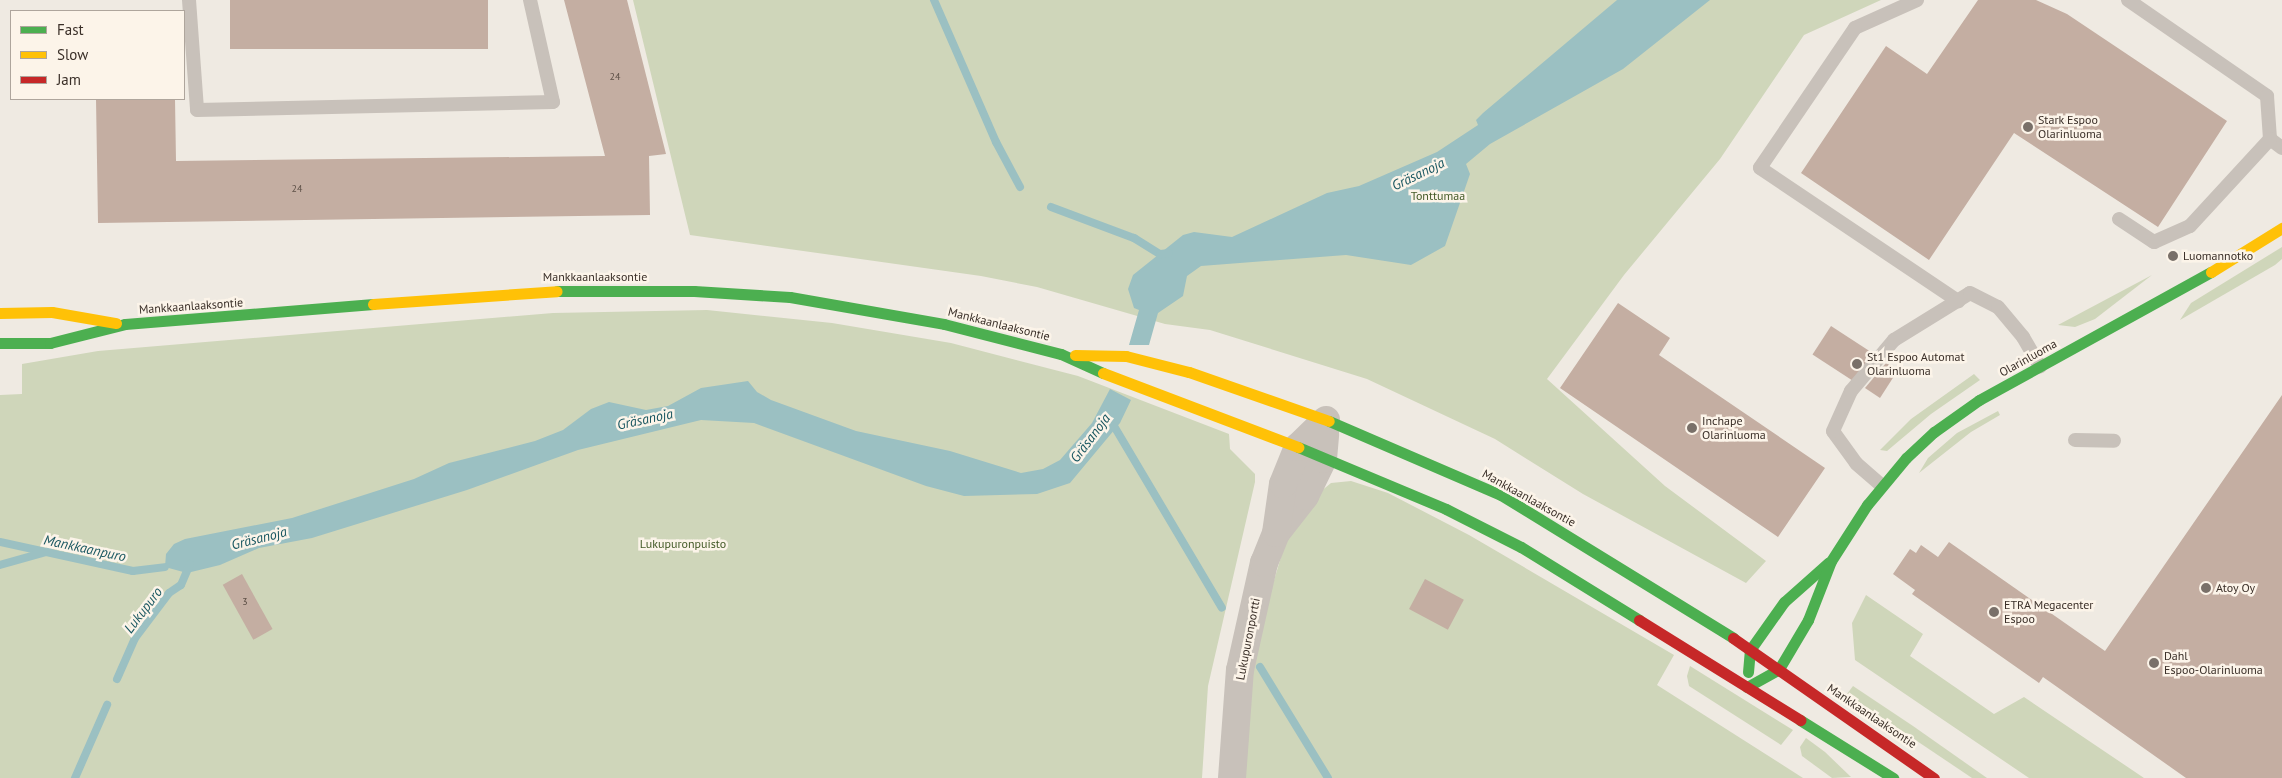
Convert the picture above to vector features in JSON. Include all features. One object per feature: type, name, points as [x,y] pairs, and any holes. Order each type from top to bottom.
[{"type":"main road","name":"Olarinluoma","points":[[1779,669],[1808,620],[1831,561],[1881,485],[1934,432],[1979,400],[2184,289],[2282,228]]},
{"type":"main road","name":"Mankkaanlaaksontie","points":[[0,343],[50,343],[124,324],[538,291],[694,292],[799,298],[944,324],[1061,354],[1141,389],[1298,447],[1446,509],[1521,547],[1893,778]]},
{"type":"main road","name":"Mankkaanlaaksontie","points":[[0,312],[52,312],[124,324]]},
{"type":"main road","name":"Mankkaanlaaksontie","points":[[1061,354],[1126,356],[1189,372],[1326,420],[1501,495],[1750,650],[1934,778]]},
{"type":"main road","name":"Olarinluoma","points":[[1750,650],[1784,602],[1831,561]]},
{"type":"main road","points":[[1747,687],[1750,650]]},
{"type":"main road","points":[[1747,687],[1779,669]]},
{"type":"street","name":"Lukupuronportti","points":[[1232,778],[1240,670],[1264,563],[1276,533],[1283,484],[1298,447],[1326,420]]},
{"type":"street","name":"Lukupuronportti","points":[[1276,533],[1305,496],[1323,459],[1326,420]]},
{"type":"lane","points":[[189,0],[197,110],[553,102],[530,0]]},
{"type":"lane","points":[[1917,0],[1856,28],[1760,168],[1958,301]]},
{"type":"lane","points":[[2119,219],[2154,242],[2190,226],[2270,139],[2267,96],[2128,0]]},
{"type":"lane","points":[[2270,139],[2282,148]]},
{"type":"lane","points":[[1881,485],[1856,463],[1833,431],[1851,391],[1894,340],[1970,293],[1998,307],[2023,337],[2040,367]]},
{"type":"lane","points":[[2075,440],[2114,441]]},
{"type":"green space","name":"Tonttumaa","points":[[633,0],[1881,0],[1804,35],[1720,159],[1624,275],[1547,379],[1665,486],[1766,561],[1746,583],[1583,494],[1495,439],[1367,379],[1210,330],[1165,324],[1037,287],[981,276],[690,235]]},
{"type":"green space","points":[[2282,247],[2282,259],[2275,265],[2180,320],[2191,303]]},
{"type":"green space","points":[[2152,275],[2095,319],[2075,327],[2058,325]]},
{"type":"green space","name":"Lukupuronpuisto","points":[[707,310],[832,323],[951,343],[1078,376],[1229,434],[1230,449],[1255,474],[1255,482],[1208,686],[1202,778],[0,778],[0,395],[22,394],[22,364],[98,351],[553,313]]},
{"type":"green space","points":[[1974,374],[1980,380],[1931,414],[1887,451],[1880,450],[1911,419]]},
{"type":"green space","points":[[1998,411],[2000,415],[1971,432],[1919,473],[1928,458],[1957,433]]},
{"type":"green space","points":[[1351,481],[1388,493],[1469,535],[1674,655],[1657,685],[1803,778],[1243,778],[1251,676],[1262,620],[1284,547],[1314,497],[1331,483]]},
{"type":"green space","points":[[1866,595],[1923,634],[1910,656],[1994,714],[2024,697],[2144,778],[2029,778],[1855,660],[1852,623]]},
{"type":"green space","points":[[1690,666],[1793,730],[1781,745],[1689,686],[1687,676]]},
{"type":"green space","points":[[1853,686],[1987,778],[1972,778],[1847,694]]},
{"type":"green space","points":[[1806,738],[1825,752],[1851,777],[1832,778],[1802,756],[1800,747]]},
{"type":"water","name":"Gräsanoja","points":[[1617,0],[1710,0],[1623,69],[1490,144],[1466,164],[1470,174],[1445,246],[1411,265],[1346,255],[1201,266],[1187,276],[1183,296],[1158,313],[1149,345],[1129,345],[1139,310],[1134,308],[1128,289],[1133,275],[1183,235],[1194,232],[1232,237],[1327,193],[1359,186],[1437,152],[1478,125],[1476,120],[1483,113]]},
{"type":"water","name":"Gräsanoja","points":[[748,381],[757,392],[771,400],[856,431],[950,451],[1021,473],[1043,469],[1060,460],[1092,423],[1110,389],[1131,400],[1120,423],[1070,483],[1037,494],[964,496],[926,486],[754,423],[701,420],[578,450],[467,490],[312,538],[259,548],[220,565],[187,573],[165,567],[166,554],[174,544],[185,539],[292,518],[414,479],[449,463],[535,441],[563,430],[591,409],[609,402],[646,410],[668,406],[701,388]]},
{"type":"building","points":[[230,0],[488,0],[488,49],[230,49]]},
{"type":"building","points":[[564,0],[627,0],[666,154],[649,156],[650,215],[98,223],[96,100],[175,100],[176,161],[605,156]]},
{"type":"building","name":"Stark Espoo Olarinluoma","points":[[1978,0],[2036,0],[2067,14],[2227,121],[2158,227],[2014,133],[1929,260],[1801,173],[1886,46],[1927,74]]},
{"type":"building","name":"Inchape Olarinluoma","points":[[1618,303],[1670,338],[1659,355],[1825,468],[1778,537],[1560,388]]},
{"type":"building","points":[[1831,326],[1872,353],[1854,381],[1812,355]]},
{"type":"building","points":[[1886,363],[1898,370],[1880,398],[1865,388]]},
{"type":"building","points":[[2282,395],[2282,778],[2186,778],[2043,677],[2039,683],[1912,594],[1915,590],[1893,574],[1910,549],[1916,553],[1921,545],[1938,557],[1949,542],[2105,651]]},
{"type":"building","points":[[242,574],[273,629],[253,640],[223,585]]},
{"type":"building","points":[[1425,579],[1464,600],[1448,630],[1409,609]]},
{"type":"waterway","points":[[934,0],[996,142],[1020,187]]},
{"type":"waterway","points":[[1051,207],[1134,238],[1160,254],[1169,253]]},
{"type":"waterway","name":"Gräsanoja","points":[[1111,421],[1222,608]]},
{"type":"waterway","name":"Mankkaanpuro","points":[[0,542],[133,571],[165,567]]},
{"type":"waterway","points":[[0,565],[49,551]]},
{"type":"waterway","name":"Lukupuro","points":[[117,679],[135,638],[169,593],[181,585],[190,564]]},
{"type":"waterway","points":[[1260,667],[1328,778]]},
{"type":"waterway","name":"Lukupuro","points":[[75,778],[107,705]]},
{"type":"traffic: fast","points":[[1747,687],[1779,669],[1808,620],[1831,561],[1867,505],[1906,458],[1934,432],[1979,400],[2211,272]]},
{"type":"traffic: fast","points":[[557,291],[694,291],[790,297],[944,324],[1061,354],[1103,373]]},
{"type":"traffic: fast","points":[[0,343],[50,343],[125,324],[373,304]]},
{"type":"traffic: fast","points":[[1329,421],[1501,495],[1733,638]]},
{"type":"traffic: fast","points":[[1298,447],[1446,509],[1521,547],[1639,620]]},
{"type":"traffic: fast","points":[[1748,672],[1750,650],[1784,602],[1828,563]]},
{"type":"traffic: fast","points":[[1800,720],[1893,778]]},
{"type":"traffic: slow","points":[[2211,272],[2282,228]]},
{"type":"traffic: slow","points":[[373,304],[557,291]]},
{"type":"traffic: slow","points":[[0,313],[52,312],[116,323]]},
{"type":"traffic: slow","points":[[1075,355],[1126,356],[1189,372],[1329,421]]},
{"type":"traffic: slow","points":[[1103,373],[1298,447]]},
{"type":"traffic: jam","points":[[1639,620],[1800,720]]},
{"type":"traffic: jam","points":[[1733,638],[1934,778]]},
{"type":"place","name":"Stark Espoo Olarinluoma","points":[[2028,127]]},
{"type":"place","name":"Luomannotko","points":[[2173,256]]},
{"type":"place","name":"St1 Espoo Automat Olarinluoma","points":[[1857,364]]},
{"type":"place","name":"Inchape Olarinluoma","points":[[1692,428]]},
{"type":"place","name":"Atoy Oy","points":[[2206,588]]},
{"type":"place","name":"ETRA Megacenter Espoo","points":[[1994,612]]},
{"type":"place","name":"Dahl Espoo-Olarinluoma","points":[[2154,663]]}]
